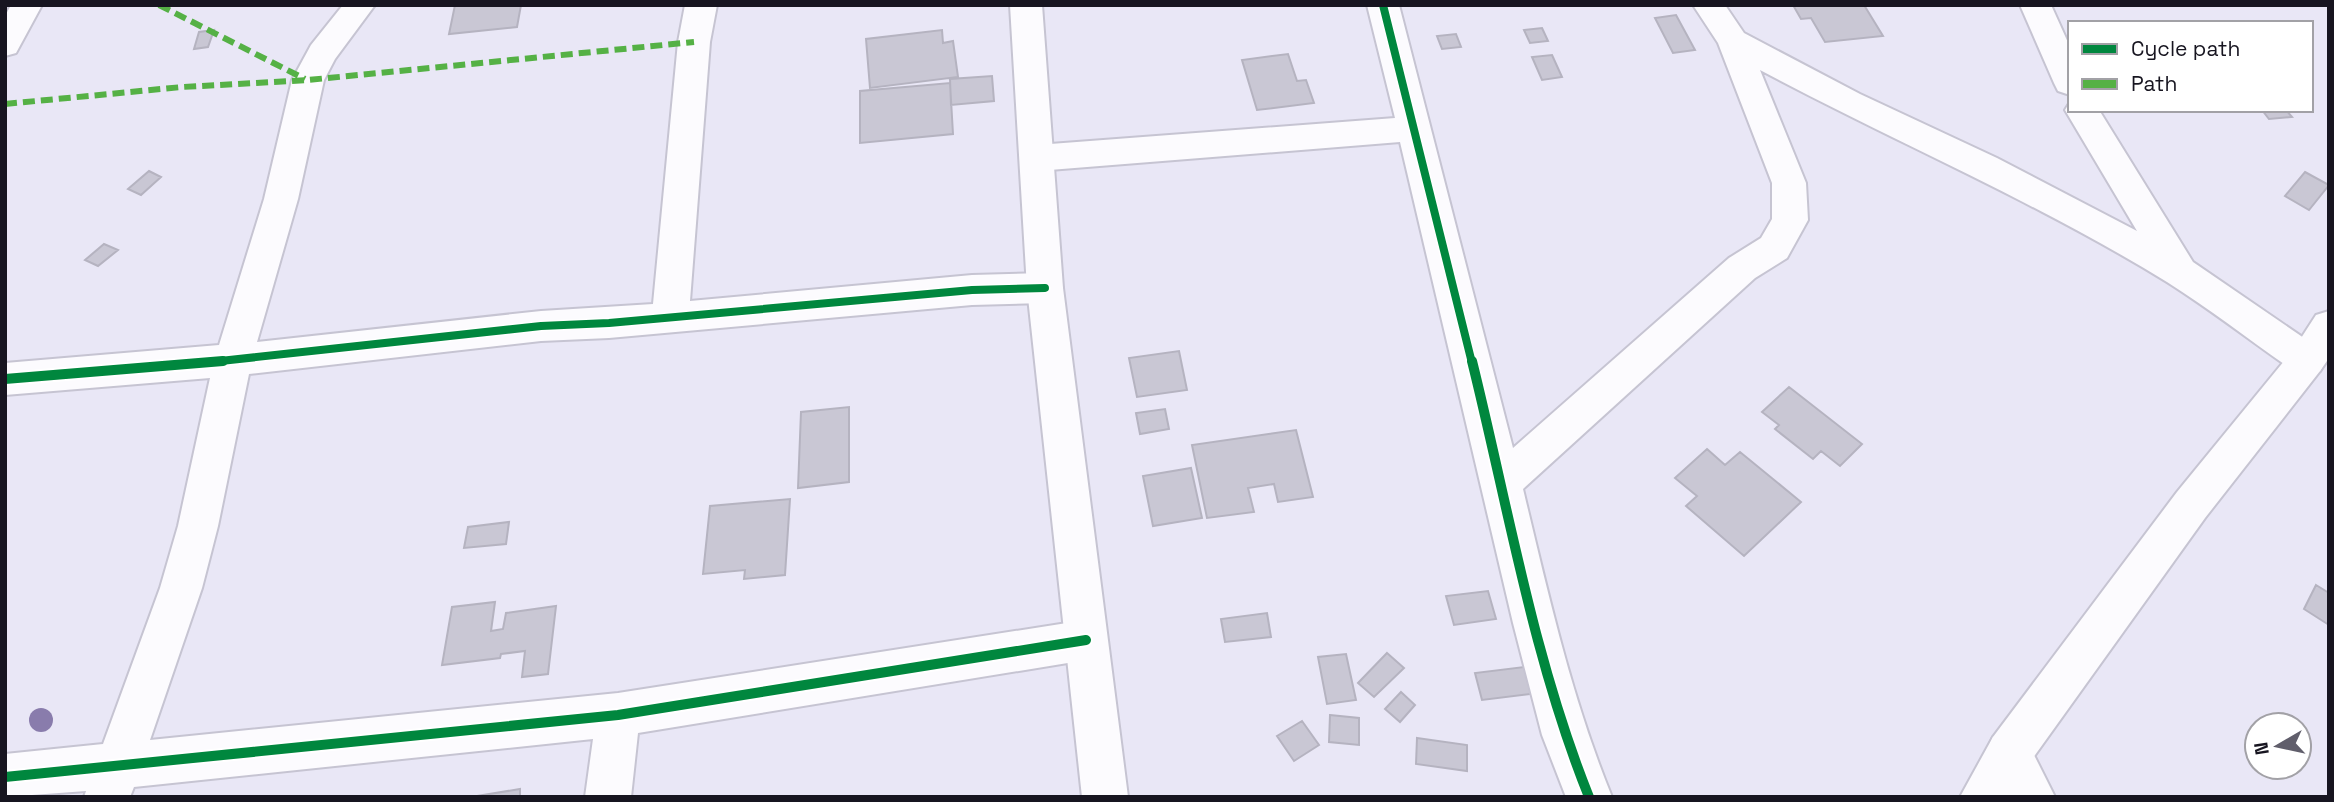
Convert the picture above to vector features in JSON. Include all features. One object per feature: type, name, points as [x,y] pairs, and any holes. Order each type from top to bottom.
[{"type":"street","points":[[5,45],[27,5]]},
{"type":"street","points":[[113,780],[181,588],[198,526],[233,360],[281,199],[308,80],[322,53],[360,5]]},
{"type":"street","points":[[670,317],[694,42],[701,5]]},
{"type":"street","points":[[1026,5],[1045,288],[1105,797]]},
{"type":"street","points":[[1383,5],[1502,483],[1534,623],[1564,735],[1589,797]]},
{"type":"street","points":[[1502,483],[1742,268],[1773,248],[1790,220],[1789,183],[1733,41],[1708,5]]},
{"type":"street","points":[[2035,5],[2068,79]]},
{"type":"street","points":[[1733,41],[1848,102],[1985,167],[2181,273],[2307,360]]},
{"type":"street","points":[[2083,112],[2181,273]]},
{"type":"street","points":[[1037,158],[1413,129]]},
{"type":"street","points":[[5,379],[233,360],[541,326],[972,290],[1045,288]]},
{"type":"street","points":[[1983,797],[2009,753],[2190,505],[2307,360],[2329,326]]},
{"type":"street","points":[[5,777],[113,780],[618,715],[1086,640]]},
{"type":"street","points":[[608,797],[618,715]]},
{"type":"street","points":[[2009,753],[2032,797]]},
{"type":"building","points":[[455,5],[521,5],[517,27],[449,34]]},
{"type":"building","points":[[1793,5],[1864,5],[1883,36],[1825,42],[1811,18],[1801,19]]},
{"type":"building","points":[[1676,15],[1695,50],[1673,53],[1655,18]]},
{"type":"building","points":[[1542,28],[1548,41],[1530,43],[1524,30]]},
{"type":"building","points":[[214,30],[208,47],[194,49],[199,32]]},
{"type":"building","points":[[942,30],[943,43],[953,41],[958,77],[870,88],[866,39]]},
{"type":"building","points":[[1456,34],[1461,47],[1442,49],[1437,36]]},
{"type":"building","points":[[1288,54],[1297,81],[1306,80],[1314,103],[1257,110],[1242,60]]},
{"type":"building","points":[[1552,55],[1562,77],[1542,80],[1532,57]]},
{"type":"building","points":[[992,76],[994,101],[951,105],[950,79]]},
{"type":"building","points":[[950,83],[953,134],[860,143],[860,91]]},
{"type":"building","points":[[2264,112],[2288,112],[2292,117],[2269,119]]},
{"type":"building","points":[[149,171],[161,177],[141,195],[128,189]]},
{"type":"building","points":[[2305,172],[2329,185],[2309,210],[2285,196]]},
{"type":"building","points":[[104,244],[118,250],[98,266],[85,260]]},
{"type":"building","points":[[1179,351],[1187,390],[1137,397],[1129,358]]},
{"type":"building","points":[[1789,387],[1862,444],[1840,466],[1821,451],[1813,459],[1775,429],[1779,425],[1762,412]]},
{"type":"building","points":[[849,407],[849,482],[798,488],[801,412]]},
{"type":"building","points":[[1165,409],[1169,429],[1140,434],[1136,413]]},
{"type":"building","points":[[1296,430],[1313,497],[1278,502],[1274,484],[1248,488],[1254,512],[1207,518],[1192,445]]},
{"type":"building","points":[[1707,449],[1725,465],[1740,452],[1801,502],[1744,556],[1686,506],[1697,496],[1675,478]]},
{"type":"building","points":[[1191,468],[1202,518],[1153,526],[1143,476]]},
{"type":"building","points":[[790,499],[785,575],[744,579],[745,570],[703,574],[710,506]]},
{"type":"building","points":[[509,522],[506,544],[464,548],[468,527]]},
{"type":"building","points":[[2316,585],[2329,593],[2329,625],[2304,609]]},
{"type":"building","points":[[1488,591],[1496,619],[1454,625],[1446,596]]},
{"type":"building","points":[[495,602],[491,631],[503,629],[506,613],[556,606],[548,674],[522,677],[525,651],[501,654],[500,658],[442,665],[452,607]]},
{"type":"building","points":[[1267,613],[1271,637],[1225,642],[1221,619]]},
{"type":"building","points":[[1387,653],[1404,668],[1374,697],[1358,683]]},
{"type":"building","points":[[1346,654],[1356,700],[1327,704],[1318,657]]},
{"type":"building","points":[[1524,667],[1531,694],[1482,700],[1475,673]]},
{"type":"building","points":[[1401,692],[1415,705],[1400,722],[1385,709]]},
{"type":"building","points":[[1330,715],[1359,718],[1359,745],[1329,742]]},
{"type":"building","points":[[1302,721],[1319,745],[1294,761],[1277,736]]},
{"type":"building","points":[[1417,738],[1467,745],[1467,771],[1416,764]]},
{"type":"building","points":[[520,789],[520,797],[471,797]]},
{"type":"marked path","points":[[159,5],[305,79]]},
{"type":"marked path","points":[[5,104],[182,87],[308,80],[694,42]]},
{"type":"cycle path","points":[[1383,5],[1502,483],[1534,623],[1564,735],[1589,797]]},
{"type":"cycle path","points":[[5,379],[233,360],[541,326],[609,323],[972,290],[1045,288]]},
{"type":"cycle path","points":[[5,777],[618,715],[1086,640]]}]
